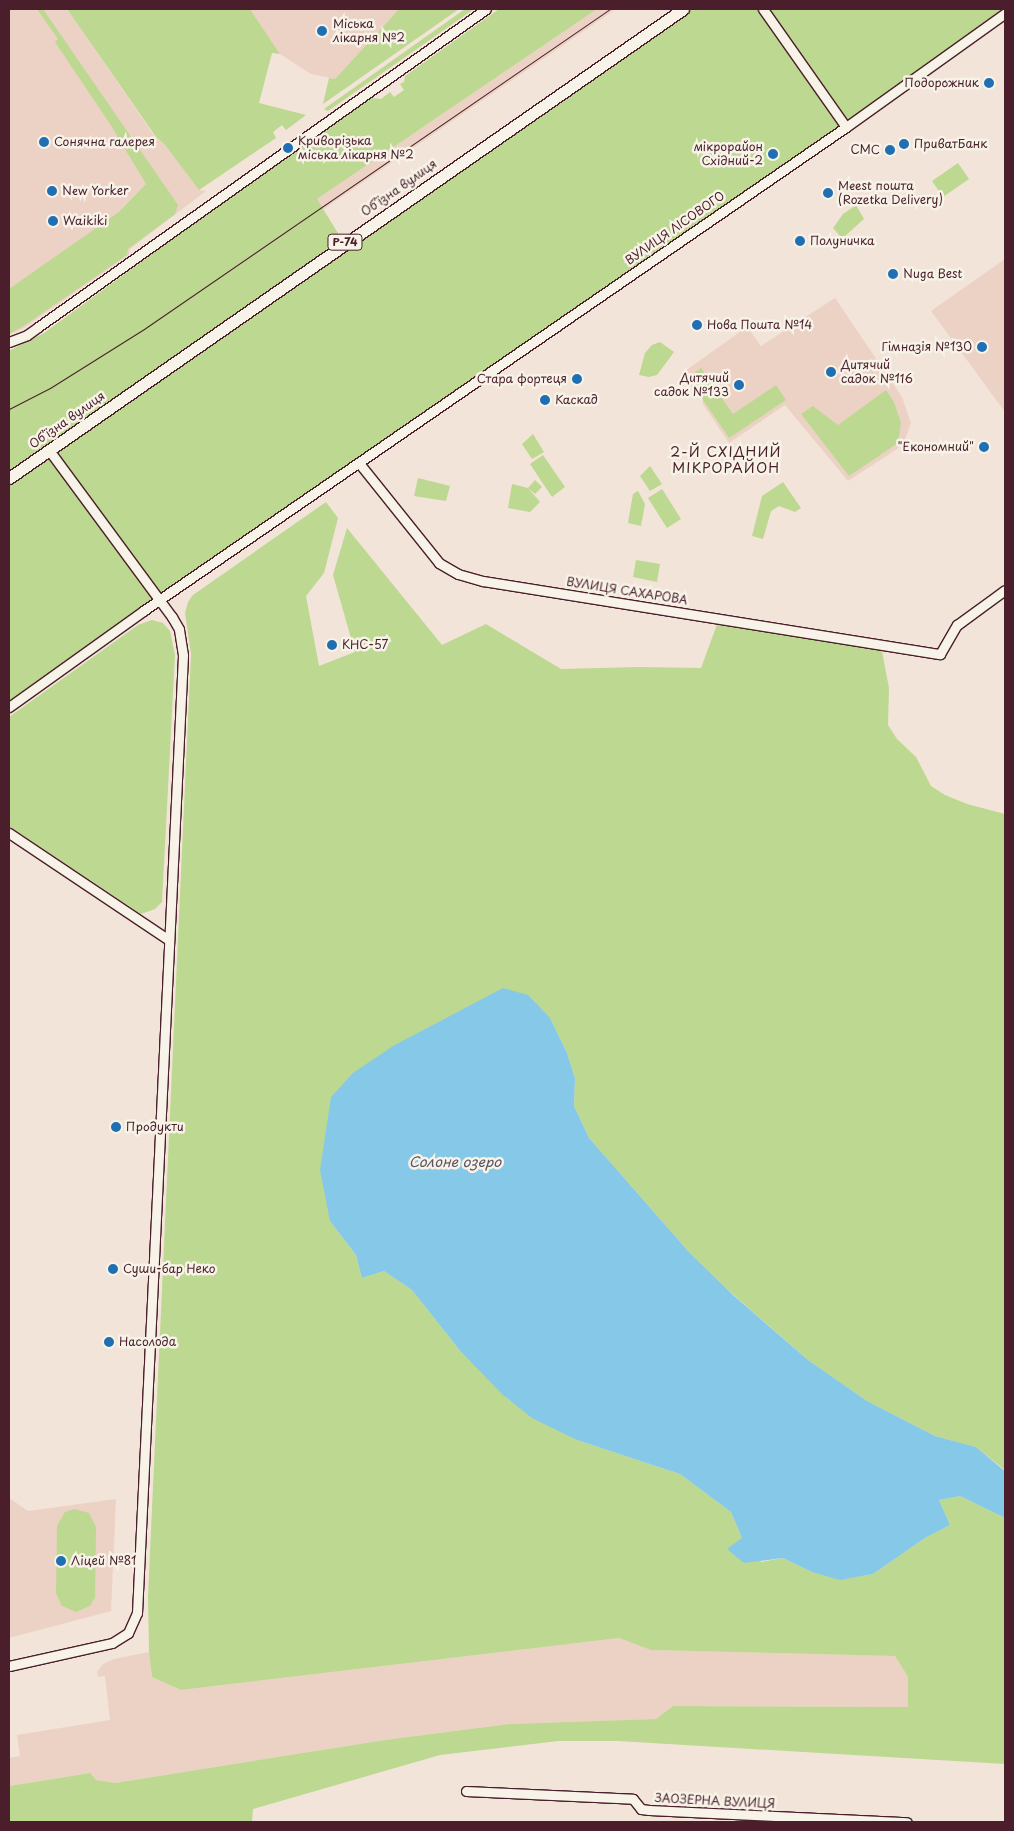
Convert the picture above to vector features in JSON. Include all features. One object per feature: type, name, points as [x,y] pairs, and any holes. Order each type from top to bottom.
[{"type":"main road","name":"Обʼїзна вулиця","points":[[9,478],[683,9]]},
{"type":"street","points":[[9,342],[33,331],[486,9]]},
{"type":"street","points":[[763,9],[846,127]]},
{"type":"street","name":"ВУЛИЦЯ ЛІСОВОГО","points":[[9,707],[160,599],[846,127],[1005,13]]},
{"type":"street","points":[[9,1666],[112,1643],[128,1633],[137,1613],[183,655],[179,629],[160,599],[49,450]]},
{"type":"street","name":"ВУЛИЦЯ САХАРОВА","points":[[359,463],[433,556],[446,567],[470,578],[940,654],[957,625],[1005,590]]},
{"type":"street","points":[[9,833],[168,940]]},
{"type":"street","name":"ЗАОЗЕРНА ВУЛИЦЯ","points":[[466,1791],[633,1799],[641,1808],[649,1810],[744,1819],[907,1822]]},
{"type":"shaded area","points":[[9,9],[67,9],[155,137],[165,145],[199,190],[206,191],[130,249],[129,255],[24,328],[9,335]]},
{"type":"shaded area","name":"Міська лікарня №2","points":[[250,9],[399,9],[335,79],[311,74],[280,54]]},
{"type":"shaded area","points":[[597,9],[616,9],[105,359],[317,199]]},
{"type":"shaded area","name":"Гімназія №130","points":[[1005,259],[1005,412],[931,311]]},
{"type":"shaded area","name":"Дитячий садок №116","points":[[835,298],[902,397],[911,423],[903,445],[848,481],[785,405],[729,443],[682,373],[747,327],[761,346]]},
{"type":"shaded area","name":"Ліцей №81","points":[[9,1498],[28,1511],[116,1499],[111,1611],[9,1638]]},
{"type":"shaded area","points":[[619,1638],[652,1650],[895,1656],[908,1677],[908,1707],[673,1706],[656,1719],[509,1724],[385,1740],[115,1783],[96,1780],[89,1773],[9,1786],[9,1758],[20,1756],[17,1735],[110,1720],[105,1676],[98,1677],[97,1672],[103,1664],[114,1659],[149,1652],[152,1677],[181,1690]]},
{"type":"green space","points":[[37,9],[43,9],[178,205],[175,214],[128,249],[127,255],[9,334],[9,289],[119,212],[146,184],[110,124],[55,42],[58,39]]},
{"type":"green space","points":[[67,9],[250,9],[280,54],[272,53],[259,103],[306,115],[286,130],[282,125],[273,132],[276,138],[199,190],[165,145],[156,137]]},
{"type":"green space","points":[[399,9],[459,9],[323,104],[329,78],[335,79]]},
{"type":"green space","points":[[465,9],[474,9],[328,111],[324,109]]},
{"type":"green space","points":[[499,9],[597,9],[317,199],[344,243],[683,9],[1005,9],[1005,13],[9,707],[9,351],[44,333],[215,208],[372,98],[381,99],[390,92],[394,97],[404,90],[400,84],[404,82],[405,76]]},
{"type":"green space","points":[[958,163],[969,179],[943,197],[932,181]]},
{"type":"green space","points":[[856,205],[864,219],[845,236],[840,236],[833,228],[843,214]]},
{"type":"green space","points":[[660,342],[674,352],[657,375],[649,377],[639,375],[645,353],[652,345]]},
{"type":"green space","points":[[701,368],[733,414],[776,385],[786,400],[729,438],[688,378]]},
{"type":"green space","points":[[886,390],[894,402],[901,423],[898,443],[849,476],[801,414],[813,406],[838,425]]},
{"type":"green space","points":[[533,434],[544,452],[532,459],[522,444]]},
{"type":"green space","points":[[543,455],[565,487],[552,497],[530,464]]},
{"type":"green space","points":[[650,466],[662,484],[650,491],[640,476]]},
{"type":"green space","points":[[418,478],[450,486],[446,501],[414,496]]},
{"type":"green space","points":[[535,480],[542,487],[535,494],[528,488]]},
{"type":"green space","points":[[783,482],[801,508],[795,512],[779,506],[771,511],[763,539],[752,536],[762,496]]},
{"type":"green space","points":[[512,484],[528,488],[540,502],[530,512],[508,508]]},
{"type":"green space","points":[[662,489],[681,519],[667,528],[648,498]]},
{"type":"green space","points":[[638,491],[645,504],[641,526],[628,523],[633,494]]},
{"type":"green space","points":[[326,502],[338,518],[324,573],[306,596],[319,666],[355,652],[333,575],[347,528],[442,645],[486,624],[561,669],[701,668],[719,619],[881,646],[889,688],[888,725],[897,739],[916,757],[931,786],[945,795],[967,804],[1005,814],[1005,1470],[976,1447],[935,1436],[867,1401],[808,1360],[728,1290],[688,1251],[589,1138],[574,1106],[575,1078],[567,1053],[550,1018],[330,1221],[356,1255],[362,1278],[384,1271],[412,1290],[461,1352],[509,1400],[577,1440],[680,1474],[731,1512],[742,1538],[761,1562],[783,1558],[812,1572],[844,1579],[873,1574],[925,1538],[950,1525],[939,1500],[960,1496],[1005,1518],[1005,1764],[618,1741],[558,1741],[440,1755],[253,1809],[252,1821],[247,1822],[9,1822],[9,1786],[90,1773],[96,1780],[115,1783],[385,1740],[509,1724],[656,1719],[673,1706],[908,1707],[908,1677],[895,1656],[651,1650],[619,1638],[181,1690],[152,1677],[149,1652],[148,1596],[191,654],[185,613],[188,602],[193,595]]},
{"type":"green space","points":[[636,560],[660,564],[657,582],[633,577]]},
{"type":"green space","points":[[152,620],[163,623],[170,631],[175,655],[162,902],[155,909],[141,914],[9,826],[9,717],[138,625]]},
{"type":"green space","points":[[74,1509],[89,1513],[96,1527],[95,1597],[90,1606],[76,1612],[62,1606],[56,1593],[57,1526],[65,1512]]},
{"type":"water","name":"Солоне озеро","points":[[503,988],[528,995],[550,1018],[567,1053],[575,1078],[574,1106],[589,1138],[688,1251],[733,1295],[808,1360],[867,1401],[935,1436],[976,1447],[1005,1471],[1005,1518],[960,1496],[939,1500],[950,1525],[925,1538],[873,1574],[840,1580],[812,1572],[783,1558],[744,1563],[727,1549],[742,1538],[731,1512],[680,1474],[577,1440],[532,1418],[503,1395],[461,1352],[412,1290],[384,1271],[362,1278],[356,1255],[330,1221],[320,1170],[331,1097],[353,1073],[393,1046]]},
{"type":"tram line","points":[[9,409],[50,388],[144,329],[610,9]]},
{"type":"place","name":"Міська лікарня №2","points":[[322,31]]},
{"type":"place","name":"Подорожник","points":[[989,83]]},
{"type":"place","name":"Сонячна галерея","points":[[44,142]]},
{"type":"place","name":"ПриватБанк","points":[[904,144]]},
{"type":"place","name":"Криворізька міська лікарня №2","points":[[288,148]]},
{"type":"place","name":"СМС","points":[[890,150]]},
{"type":"place","name":"мікрорайон Східний-2","points":[[773,154]]},
{"type":"place","name":"New Yorker","points":[[52,191]]},
{"type":"place","name":"Meest пошта (Rozetka Delivery)","points":[[828,193]]},
{"type":"place","name":"Waikiki","points":[[53,221]]},
{"type":"place","name":"Полуничка","points":[[800,241]]},
{"type":"place","name":"Nuga Best","points":[[893,274]]},
{"type":"place","name":"Нова Пошта №14","points":[[697,325]]},
{"type":"place","name":"Гімназія №130","points":[[982,347]]},
{"type":"place","name":"Дитячий садок №116","points":[[831,372]]},
{"type":"place","name":"Стара фортеця","points":[[577,379]]},
{"type":"place","name":"Дитячий садок №133","points":[[739,385]]},
{"type":"place","name":"Каскад","points":[[545,400]]},
{"type":"place","name":"\"Економний\"","points":[[984,447]]},
{"type":"place","name":"КНС-57","points":[[332,645]]},
{"type":"place","name":"Продукти","points":[[116,1127]]},
{"type":"place","name":"Суши-бар Неко","points":[[113,1269]]},
{"type":"place","name":"Насолода","points":[[109,1342]]},
{"type":"place","name":"Ліцей №81","points":[[61,1561]]},
{"type":"district","name":"2-Й СХІДНИЙ МІКРОРАЙОН","points":[[726,460]]}]
